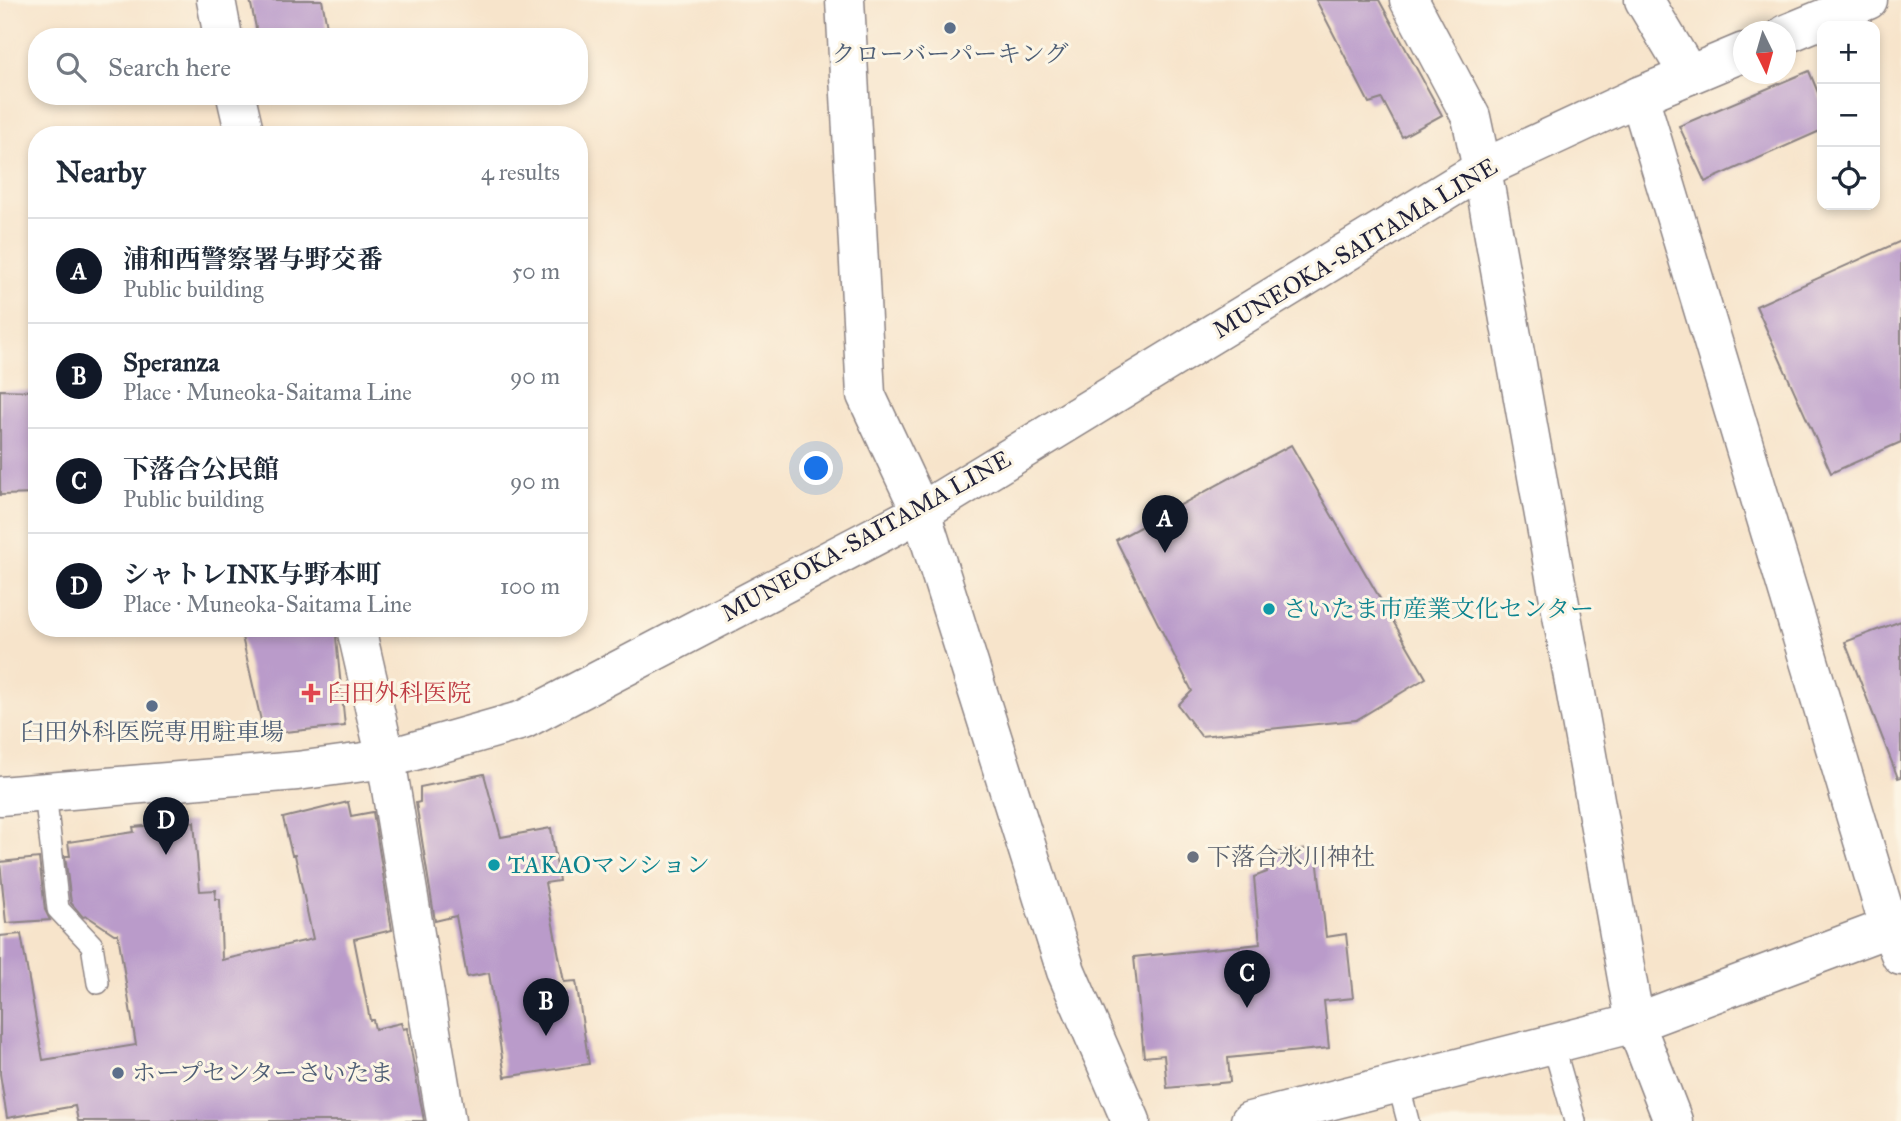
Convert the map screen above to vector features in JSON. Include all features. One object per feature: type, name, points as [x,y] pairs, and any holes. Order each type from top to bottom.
[{"type":"street","points":[[216,0],[221,28]]},
{"type":"street","points":[[845,0],[866,395],[921,512],[1066,971],[1131,1121]]},
{"type":"street","points":[[1409,0],[1471,117],[1635,1023],[1673,1121]]},
{"type":"street","points":[[1644,0],[1689,75]]},
{"type":"street","points":[[1796,30],[1868,0]]},
{"type":"street","name":"MUNEOKA-SAITAMA LINE","points":[[0,796],[297,771],[386,759],[523,720],[921,512],[1482,169],[1639,96],[1733,57]]},
{"type":"street","points":[[1250,1121],[1635,1023],[1897,935],[1639,96]]},
{"type":"street","points":[[238,105],[242,126]]},
{"type":"street","points":[[358,637],[386,759],[446,1121]]},
{"type":"lane","points":[[45,792],[58,909],[92,945],[98,983]]},
{"type":"lane","points":[[1553,1044],[1575,1121]]},
{"type":"lane","points":[[1398,1083],[1408,1121]]},
{"type":"building","points":[[250,0],[322,0],[327,28],[256,28]]},
{"type":"building","points":[[1316,0],[1379,0],[1442,115],[1402,137],[1382,99],[1369,103]]},
{"type":"building","points":[[1809,71],[1817,90],[1817,132],[1705,182],[1679,126],[1778,84],[1796,84],[1796,76]]},
{"type":"building","points":[[1901,241],[1901,442],[1831,473],[1756,306]]},
{"type":"building","points":[[0,390],[28,391],[28,494],[0,495]]},
{"type":"building","name":"さいたま市産業文化センター","points":[[1291,445],[1426,678],[1356,720],[1201,736],[1178,705],[1192,691],[1116,540]]},
{"type":"building","points":[[1901,621],[1901,777],[1898,778],[1845,642]]},
{"type":"building","points":[[242,637],[336,637],[345,726],[264,734]]},
{"type":"building","points":[[484,774],[501,837],[551,828],[559,881],[545,883],[564,982],[576,981],[589,1064],[505,1077],[489,973],[467,977],[456,916],[435,921],[416,803],[420,802],[420,787]]},
{"type":"building","points":[[348,802],[351,816],[373,812],[392,930],[354,939],[370,1020],[373,1020],[375,1029],[401,1023],[403,1029],[407,1028],[424,1121],[78,1121],[75,1106],[7,1118],[0,1074],[0,936],[21,934],[43,1060],[136,1045],[118,934],[87,916],[83,917],[71,903],[65,856],[70,856],[68,842],[134,832],[133,827],[194,822],[200,891],[216,890],[215,899],[220,899],[222,960],[313,939],[295,855],[292,855],[283,818]]},
{"type":"building","points":[[1316,848],[1326,937],[1346,934],[1353,998],[1324,1001],[1329,1048],[1228,1058],[1230,1082],[1167,1088],[1164,1055],[1144,1057],[1134,957],[1260,944],[1254,877],[1267,872],[1265,854]]},
{"type":"building","points":[[39,858],[45,910],[50,920],[6,923],[0,862]]},
{"type":"place","name":"クローバーパーキング","points":[[950,28]]},
{"type":"place","name":"浦和西警察署与野交番","points":[[1165,553]]},
{"type":"place","name":"さいたま市産業文化センター","points":[[1269,609]]},
{"type":"place","name":"臼田外科医院","points":[[311,693]]},
{"type":"place","name":"臼田外科医院専用駐車場","points":[[152,706]]},
{"type":"place","name":"シャトレINK与野本町","points":[[166,855]]},
{"type":"place","name":"下落合氷川神社","points":[[1193,857]]},
{"type":"place","name":"TAKAOマンション","points":[[494,865]]},
{"type":"place","name":"下落合公民館","points":[[1247,1008]]},
{"type":"place","name":"Speranza","points":[[546,1036]]},
{"type":"place","name":"ホープセンターさいたま","points":[[118,1073]]}]
